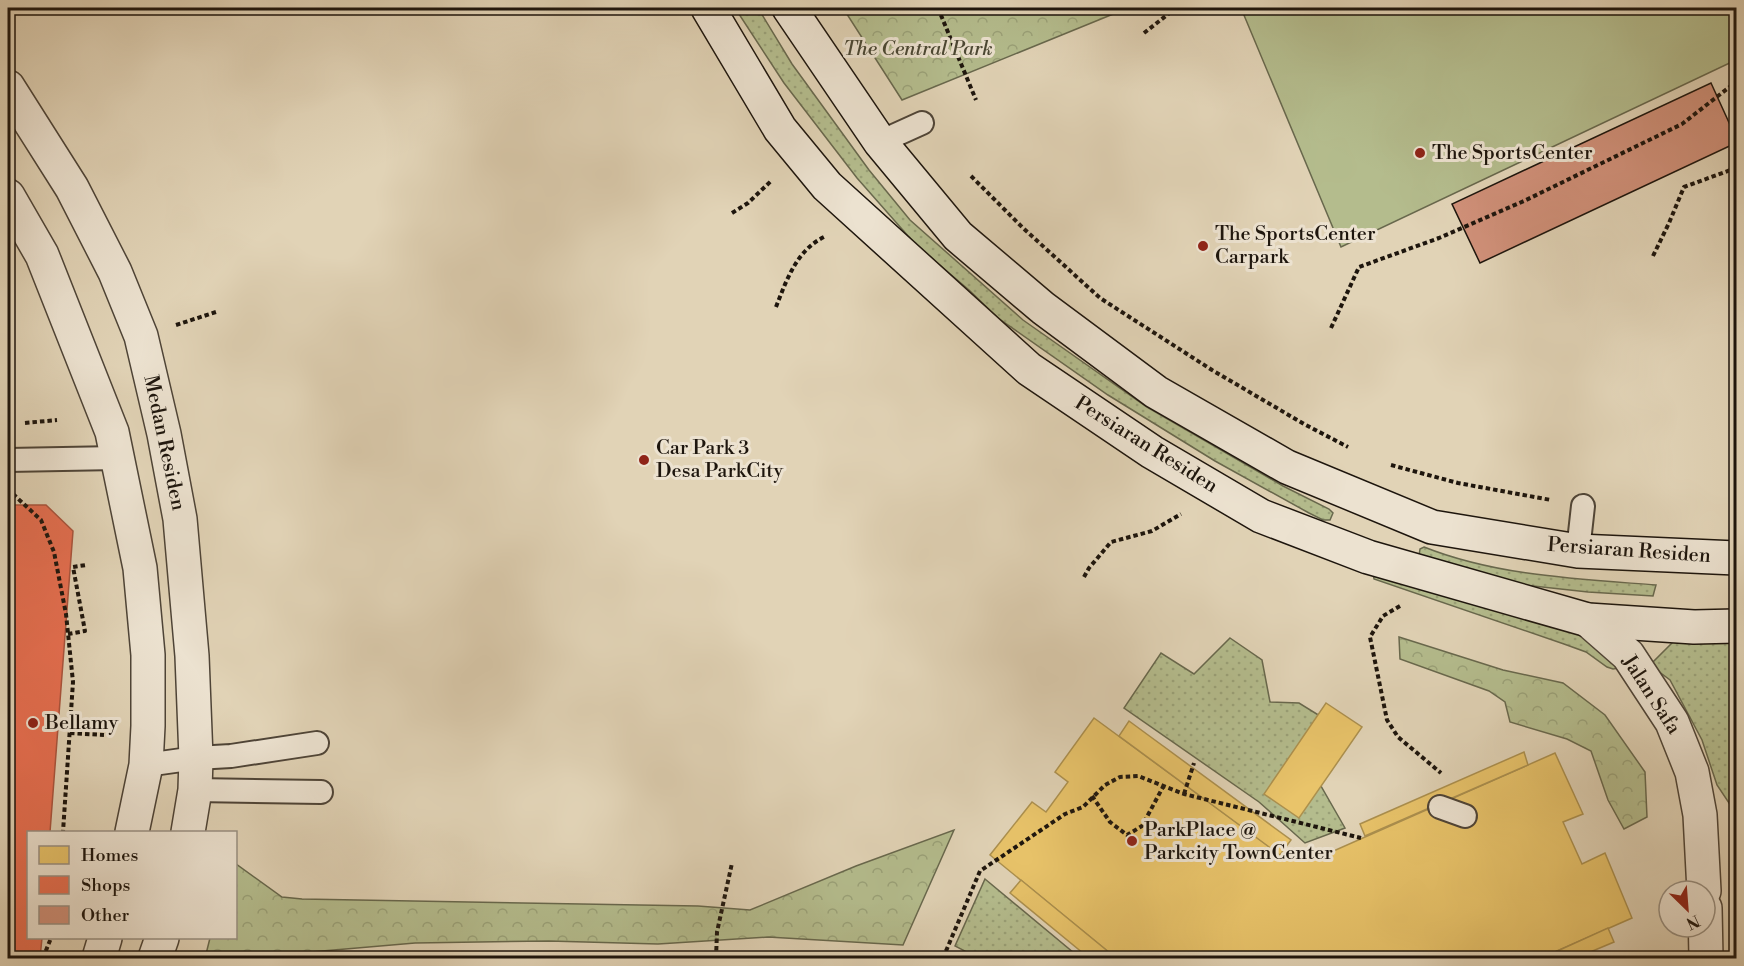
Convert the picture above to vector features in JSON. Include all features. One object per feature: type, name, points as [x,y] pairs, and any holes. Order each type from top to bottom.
[{"type":"street","name":"Persiaran Residen","points":[[708,8],[780,129],[827,186],[1029,369],[1152,452],[1261,516],[1368,557],[1588,620],[1694,627],[1737,626]]},
{"type":"street","name":"Persiaran Residen","points":[[789,8],[880,142],[957,236],[1043,308],[1156,392],[1287,467],[1432,527],[1578,551],[1737,558]]},
{"type":"street","name":"Medan Residen","points":[[8,87],[72,188],[116,272],[141,336],[164,434],[180,519],[192,656],[196,758],[195,790],[188,831]]},
{"type":"street","points":[[8,196],[42,255],[112,432],[140,568],[148,655],[146,765],[132,831]]},
{"type":"street","name":"Jalan Safa","points":[[1588,620],[1628,655],[1672,722],[1692,771],[1700,815],[1703,879]]},
{"type":"street","points":[[99,958],[105,939]]},
{"type":"street","points":[[155,958],[162,939]]},
{"type":"street","points":[[1706,939],[1706,958]]},
{"type":"lane","points":[[880,142],[922,123]]},
{"type":"lane","points":[[8,460],[117,458]]},
{"type":"lane","points":[[1578,551],[1583,506]]},
{"type":"lane","points":[[146,765],[231,756],[317,743]]},
{"type":"lane","points":[[195,790],[321,792]]},
{"type":"lane","points":[[1440,807],[1466,816]]},
{"type":"path","points":[[938,8],[976,100]]},
{"type":"path","points":[[1144,33],[1176,8]]},
{"type":"path","points":[[1331,328],[1359,267],[1440,238],[1682,124],[1737,82]]},
{"type":"path","points":[[1653,256],[1670,223],[1684,187],[1737,168]]},
{"type":"path","points":[[971,176],[1023,228],[1100,298],[1212,370],[1304,424],[1354,450]]},
{"type":"path","points":[[732,213],[748,203],[776,177]]},
{"type":"path","points":[[776,308],[786,280],[800,256],[813,242],[835,233]]},
{"type":"path","points":[[173,326],[216,312]]},
{"type":"path","points":[[22,423],[57,420]]},
{"type":"path","points":[[1384,463],[1458,483],[1583,506]]},
{"type":"path","points":[[8,491],[41,520],[54,552],[68,634],[73,682],[63,831]]},
{"type":"path","points":[[1084,577],[1111,542],[1152,531],[1184,512]]},
{"type":"path","points":[[68,634],[85,631],[73,567],[86,565]]},
{"type":"path","points":[[1394,604],[1411,609]]},
{"type":"path","points":[[1401,606],[1383,616],[1370,637],[1386,720],[1398,737],[1444,775]]},
{"type":"path","points":[[70,733],[104,735]]},
{"type":"path","points":[[1184,794],[1194,763]]},
{"type":"path","points":[[943,958],[980,871],[1065,814],[1083,807],[1105,784],[1120,777],[1137,776],[1184,794],[1361,838]]},
{"type":"path","points":[[1092,796],[1110,822],[1126,835],[1142,826],[1163,787]]},
{"type":"path","points":[[716,958],[717,932],[732,863]]},
{"type":"path","points":[[43,958],[51,939]]},
{"type":"green space","points":[[735,8],[758,8],[792,64],[869,170],[910,220],[1023,320],[1147,407],[1283,486],[1329,509],[1333,513],[1330,520],[1323,520],[1309,513],[1215,461],[1108,395],[998,318],[916,245],[857,178],[784,83]]},
{"type":"green space","name":"The Central Park","points":[[843,8],[1128,8],[902,100]]},
{"type":"green space","name":"The SportsCenter","points":[[1241,8],[1736,8],[1736,60],[1341,247]]},
{"type":"green space","points":[[1424,547],[1480,564],[1538,575],[1656,585],[1653,596],[1514,584],[1419,556],[1420,549]]},
{"type":"green space","points":[[1373,573],[1396,573],[1595,640],[1620,668],[1607,667],[1586,652],[1564,644],[1374,579]]},
{"type":"green space","points":[[1399,637],[1503,670],[1563,683],[1605,715],[1645,772],[1647,817],[1624,829],[1608,800],[1591,751],[1567,739],[1510,722],[1505,702],[1489,691],[1400,659]]},
{"type":"green space","points":[[1230,638],[1262,660],[1270,702],[1299,703],[1320,716],[1321,786],[1345,828],[1305,843],[1259,802],[1124,708],[1161,653],[1194,674]]},
{"type":"green space","points":[[1673,642],[1736,642],[1736,806],[1731,806],[1717,785],[1702,740],[1670,680],[1650,665]]},
{"type":"green space","points":[[954,830],[903,945],[768,937],[658,944],[549,941],[415,943],[276,955],[267,958],[205,958],[210,939],[237,939],[237,865],[282,897],[302,899],[698,906],[750,910],[856,866]]},
{"type":"green space","points":[[985,879],[1080,958],[978,958],[955,946]]},
{"type":"building: Homes","points":[[1326,703],[1362,727],[1299,818],[1264,794]]},
{"type":"building: Homes","name":"ParkPlace @ Parkcity TownCenter","points":[[1094,718],[1282,856],[1329,853],[1555,753],[1583,814],[1563,822],[1582,864],[1605,853],[1632,918],[1541,958],[1116,958],[990,855],[1032,802],[1046,812],[1068,782],[1055,772]]},
{"type":"building: Homes","points":[[1129,721],[1291,840],[1280,855],[1119,736]]},
{"type":"building: Homes","points":[[1524,752],[1528,765],[1365,836],[1360,824]]},
{"type":"building: Homes","points":[[1021,880],[1116,958],[1089,958],[1010,893]]},
{"type":"building: Homes","points":[[1608,928],[1614,942],[1576,958],[1542,958]]},
{"type":"building: Shops","name":"Bellamy","points":[[8,505],[46,505],[73,531],[50,831],[27,831],[27,939],[42,939],[40,958],[8,958]]},
{"type":"building: Other","points":[[1711,83],[1736,138],[1736,143],[1480,263],[1452,204]]},
{"type":"place","name":"The SportsCenter","points":[[1420,153]]},
{"type":"place","name":"The SportsCenter Carpark","points":[[1203,246]]},
{"type":"place","name":"Car Park 3 Desa ParkCity","points":[[644,460]]},
{"type":"place","name":"Bellamy","points":[[33,723]]},
{"type":"place","name":"ParkPlace @ Parkcity TownCenter","points":[[1132,841]]}]
